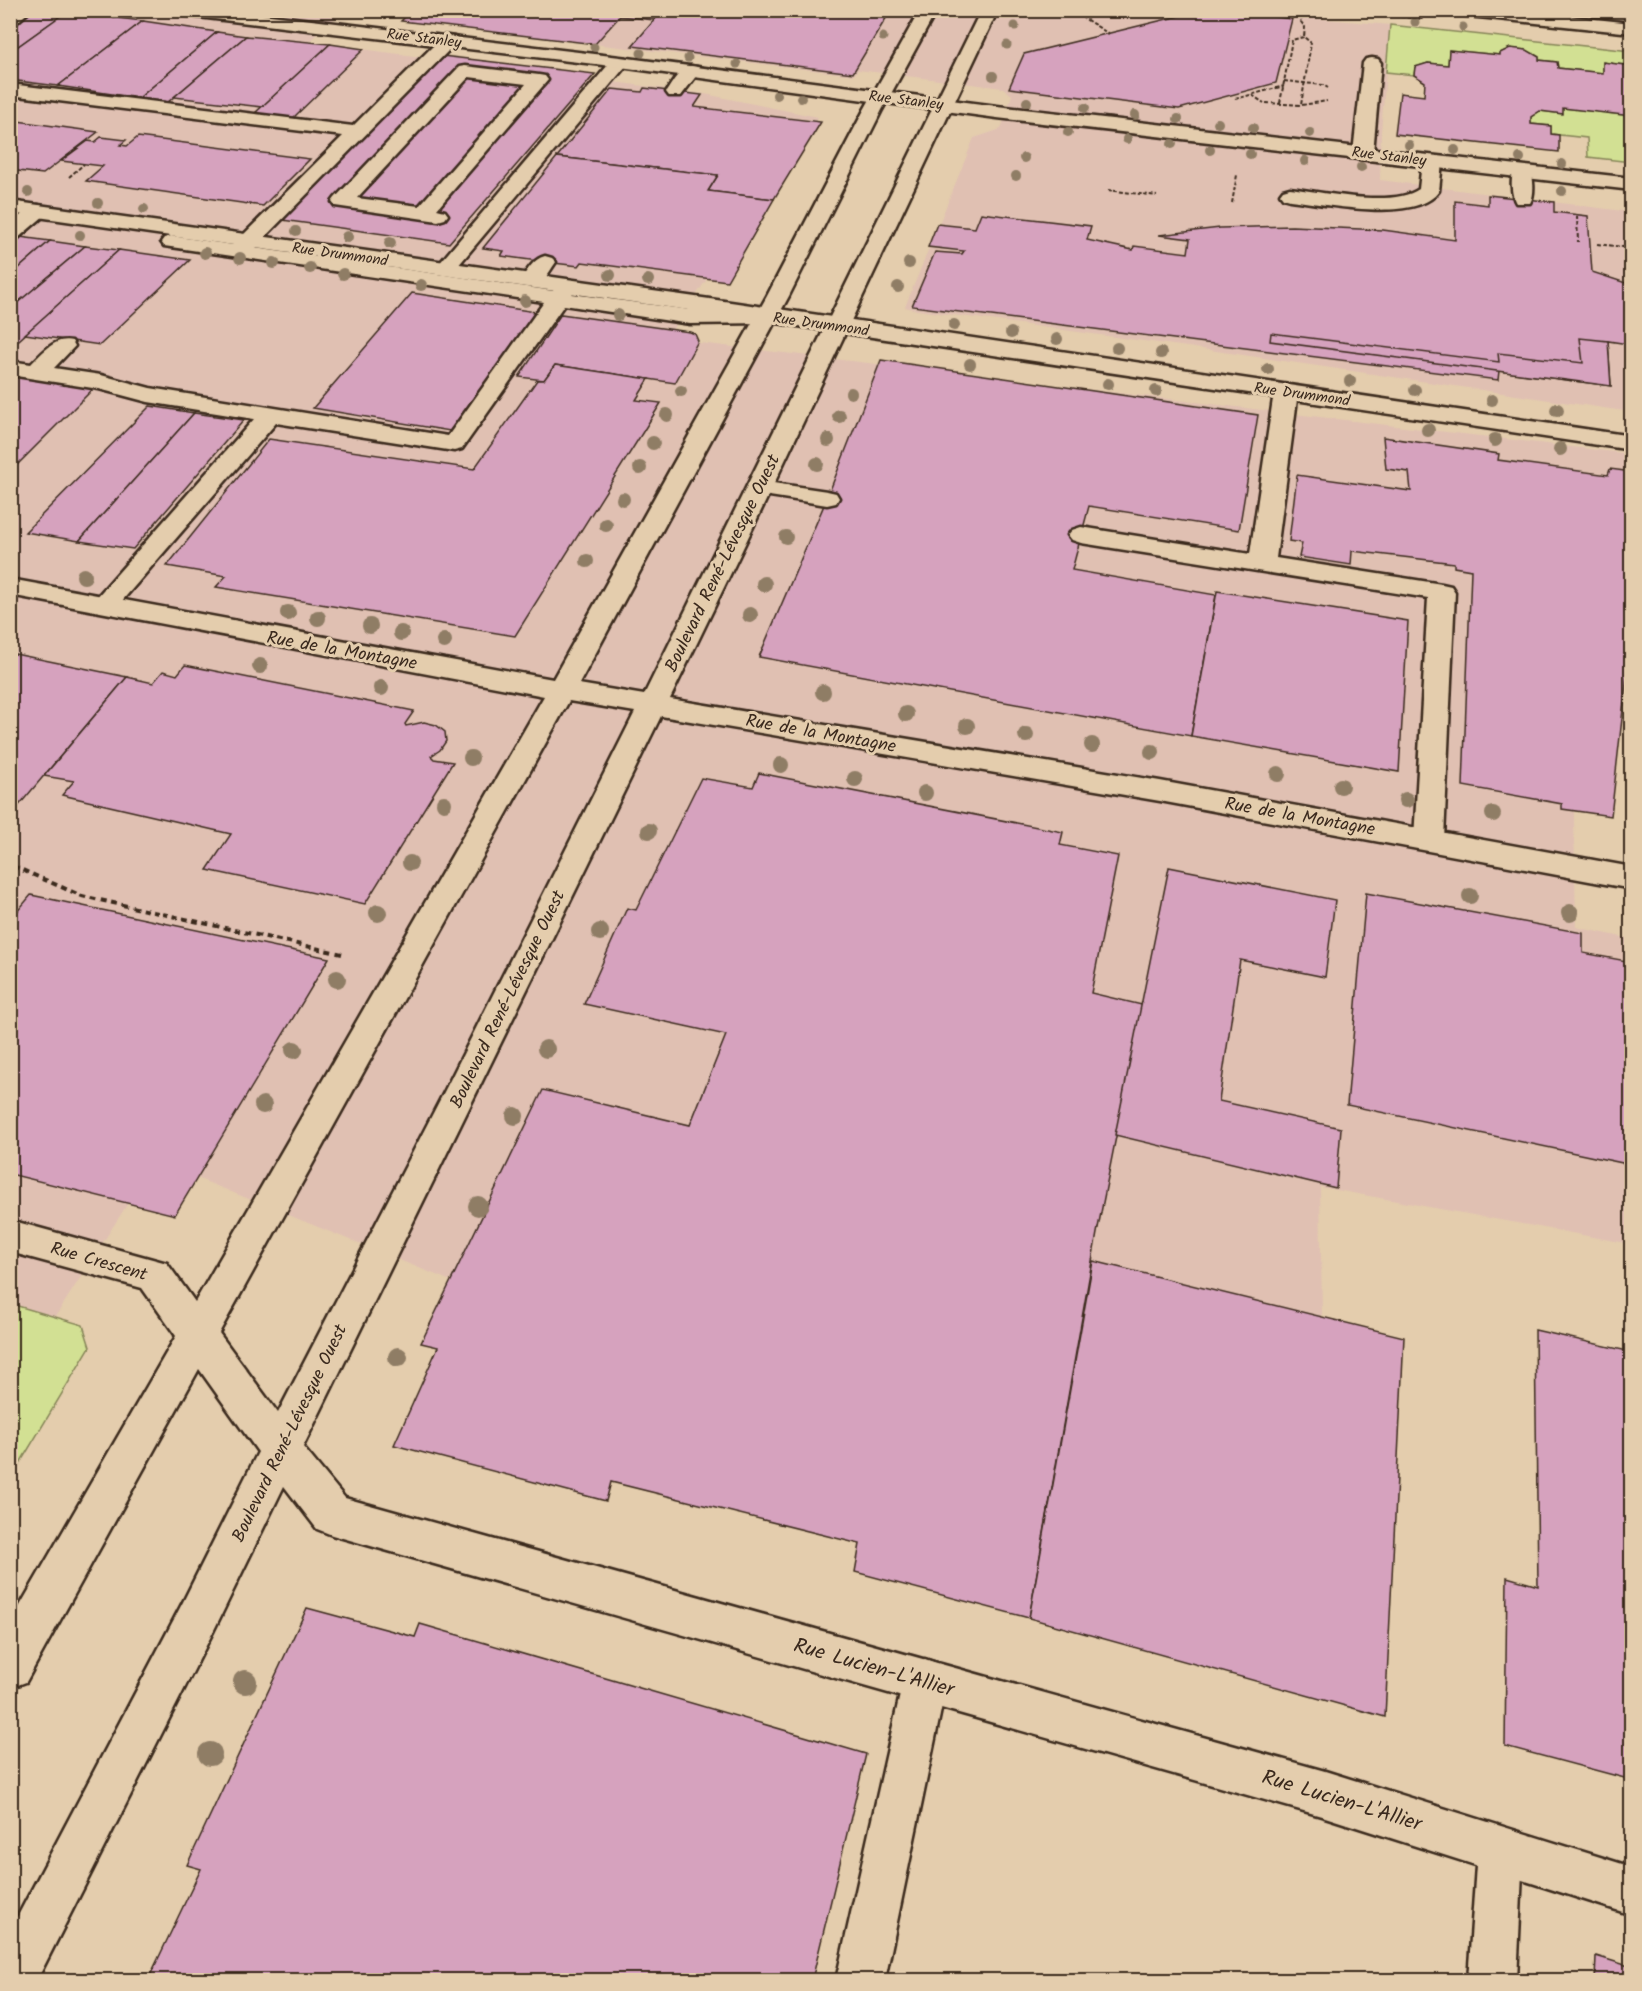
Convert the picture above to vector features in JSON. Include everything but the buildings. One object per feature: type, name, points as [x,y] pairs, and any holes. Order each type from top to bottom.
[{"type":"street","points":[[10,19],[23,10]]},
{"type":"street","name":"Rue Stanley","points":[[181,10],[691,70],[946,105],[1632,184]]},
{"type":"street","points":[[10,1666],[561,689],[766,316],[880,97],[929,10]]},
{"type":"street","name":"Boulevard René-Lévesque Ouest","points":[[11,1980],[281,1451],[653,704],[946,105],[990,10]]},
{"type":"street","points":[[1459,10],[1632,28]]},
{"type":"street","points":[[357,30],[372,17]]},
{"type":"street","points":[[244,247],[448,41]]},
{"type":"street","points":[[496,63],[510,48]]},
{"type":"street","points":[[445,269],[620,62]]},
{"type":"street","points":[[1363,153],[1372,63]]},
{"type":"street","points":[[675,92],[691,70]]},
{"type":"street","points":[[465,72],[539,80],[434,210],[342,202],[465,72]]},
{"type":"street","points":[[10,88],[357,132]]},
{"type":"street","points":[[1290,194],[1368,202],[1411,202],[1423,198],[1429,190],[1432,162]]},
{"type":"street","points":[[1522,172],[1523,198]]},
{"type":"street","points":[[10,207],[38,211],[169,243],[244,247],[562,292],[454,444],[148,395],[101,382],[10,368]]},
{"type":"street","points":[[10,235],[38,211]]},
{"type":"street","name":"Rue Drummond","points":[[244,247],[531,281],[562,292],[690,317],[766,316],[1632,443]]},
{"type":"street","points":[[531,281],[545,262]]},
{"type":"street","points":[[36,372],[64,346]]},
{"type":"street","points":[[1262,563],[1286,392]]},
{"type":"street","points":[[105,604],[270,415]]},
{"type":"street","points":[[760,488],[827,498]]},
{"type":"street","points":[[1081,535],[1442,592],[1429,839]]},
{"type":"street","name":"Rue de la Montagne","points":[[10,587],[561,689],[1137,787],[1632,878]]},
{"type":"street","name":"Rue Crescent","points":[[10,1236],[154,1275],[197,1333]]},
{"type":"street","name":"Rue Lucien-L'Allier","points":[[197,1333],[281,1451],[332,1515],[1325,1794],[1632,1891]]},
{"type":"street","points":[[860,1980],[926,1681]]},
{"type":"street","points":[[1492,1980],[1500,1851]]},
{"type":"path","points":[[1071,10],[1109,34]]},
{"type":"path","points":[[1303,10],[1301,22],[1305,27],[1304,37]]},
{"type":"path","points":[[1280,103],[1292,40],[1304,37]]},
{"type":"path","points":[[1301,105],[1311,43],[1304,37]]},
{"type":"path","points":[[1284,81],[1323,85],[1333,92]]},
{"type":"path","points":[[1233,100],[1284,86]]},
{"type":"path","points":[[1252,95],[1265,103]]},
{"type":"path","points":[[1259,105],[1280,103],[1301,105],[1331,100]]},
{"type":"path","points":[[1232,204],[1237,175]]},
{"type":"path","points":[[1108,190],[1157,196]]},
{"type":"path","points":[[1577,219],[1578,242]]},
{"type":"path","points":[[1596,244],[1632,248]]},
{"type":"path","points":[[13,866],[82,896],[342,954]]},
{"type":"shaded area","points":[[412,10],[1228,10],[1390,25],[1381,132],[1380,180],[1631,212],[1631,412],[905,307],[974,138],[1001,129],[1012,95],[1003,88],[858,70],[854,75],[401,21]]},
{"type":"shaded area","points":[[11,11],[343,11],[308,42],[705,94],[818,117],[666,339],[1631,454],[1631,485],[1573,763],[1576,927],[1631,939],[1631,1244],[1320,1187],[1327,1636],[155,1161],[11,1386]]},
{"type":"green space","points":[[1390,25],[1631,51],[1631,66],[1603,62],[1603,73],[1558,68],[1557,62],[1539,60],[1539,57],[1534,54],[1520,49],[1505,51],[1500,55],[1449,50],[1448,65],[1428,63],[1415,67],[1414,75],[1386,72]]},
{"type":"green space","points":[[1563,108],[1631,116],[1631,162],[1588,157],[1587,138],[1551,134],[1551,126],[1531,124],[1531,117],[1540,111],[1562,114]]},
{"type":"green space","points":[[11,1304],[83,1325],[90,1347],[11,1478]]}]
